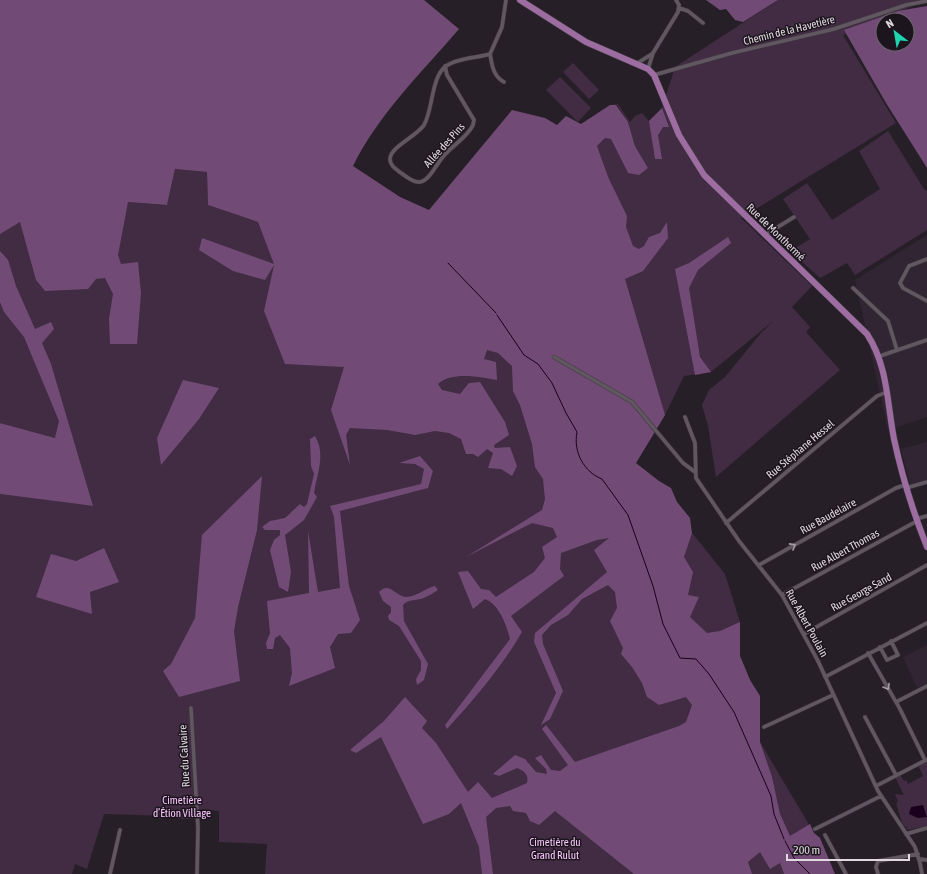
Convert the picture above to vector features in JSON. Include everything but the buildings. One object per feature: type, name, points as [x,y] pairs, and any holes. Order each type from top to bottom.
[{"type":"main road","name":"Rue de Monthermé","points":[[520,0],[580,39],[648,69],[654,75],[679,135],[700,170],[718,190],[867,334],[880,356],[884,368],[891,424],[905,486],[927,547]]},
{"type":"street","points":[[504,82],[498,79],[495,73],[490,54],[502,26],[506,0]]},
{"type":"street","points":[[676,0],[679,8]]},
{"type":"street","name":"Chemin de la Havetière","points":[[654,75],[732,53],[834,28],[906,5],[927,1]]},
{"type":"street","points":[[679,8],[688,11],[703,23]]},
{"type":"street","points":[[648,69],[653,53],[679,8]]},
{"type":"street","points":[[636,64],[653,53]]},
{"type":"street","points":[[445,66],[490,54]]},
{"type":"street","name":"Allée des Pins","points":[[445,66],[447,75],[474,120],[473,125],[443,156],[427,179],[414,182],[395,169],[390,161],[390,156],[393,151],[415,134],[424,124],[439,73],[445,66]]},
{"type":"street","points":[[765,235],[794,217]]},
{"type":"street","points":[[927,259],[909,266],[900,283],[903,288],[927,301]]},
{"type":"street","points":[[853,288],[888,321],[897,350]]},
{"type":"street","points":[[880,356],[927,340]]},
{"type":"street","points":[[554,357],[632,402],[683,463],[695,472]]},
{"type":"street","name":"Rue Stéphane Hessel","points":[[726,523],[877,396],[887,392]]},
{"type":"street","points":[[685,417],[695,443],[695,472]]},
{"type":"street","name":"Rue Albert Poulain","points":[[695,472],[698,482],[726,523],[782,595],[804,634],[881,796],[906,834],[918,856]]},
{"type":"street","name":"Rue Baudelaire","points":[[759,564],[892,490],[927,482]]},
{"type":"street","name":"Rue Albert Thomas","points":[[782,595],[917,520],[927,516]]},
{"type":"street","name":"Rue George Sand","points":[[804,634],[927,565]]},
{"type":"street","points":[[825,677],[927,622]]},
{"type":"street","points":[[880,647],[887,660],[893,658],[898,655],[891,641]]},
{"type":"street","points":[[868,653],[896,702],[926,760],[876,786]]},
{"type":"street","points":[[896,702],[927,686]]},
{"type":"street","points":[[764,727],[833,694]]},
{"type":"street","name":"Rue du Calvaire","points":[[191,708],[198,828],[197,874]]},
{"type":"street","points":[[866,717],[896,775]]},
{"type":"street","points":[[815,829],[881,796]]},
{"type":"street","points":[[906,834],[927,828]]},
{"type":"street","points":[[110,874],[120,830]]},
{"type":"street","points":[[825,835],[846,874]]},
{"type":"street","points":[[878,874],[876,867],[878,861],[918,856],[927,860]]},
{"type":"street","points":[[918,856],[922,874]]},
{"type":"shaded area","points":[[0,0],[424,0],[459,29],[388,112],[363,147],[353,166],[400,197],[429,210],[512,110],[545,118],[557,125],[566,116],[581,124],[610,105],[616,105],[628,122],[635,146],[648,168],[639,175],[628,173],[611,139],[605,138],[597,146],[609,179],[627,216],[626,227],[633,246],[639,249],[644,246],[649,237],[660,233],[667,222],[668,238],[643,271],[625,279],[665,415],[636,463],[659,481],[671,488],[677,502],[690,518],[692,533],[684,557],[693,572],[688,595],[699,597],[690,617],[707,633],[720,631],[740,622],[740,656],[750,680],[760,696],[760,742],[772,777],[780,814],[790,836],[810,824],[814,833],[820,838],[835,874],[784,874],[780,863],[770,869],[760,852],[748,862],[752,874],[634,874],[555,811],[539,825],[530,821],[526,813],[513,811],[510,806],[496,808],[486,817],[493,874],[482,874],[479,847],[461,803],[449,814],[423,824],[381,737],[356,753],[350,750],[384,721],[405,697],[427,721],[422,728],[436,743],[468,792],[478,782],[492,798],[527,783],[525,773],[517,768],[499,776],[493,774],[515,755],[525,759],[536,772],[547,774],[546,769],[535,758],[541,755],[551,770],[560,771],[568,765],[542,729],[546,725],[575,762],[679,726],[686,722],[692,705],[686,697],[659,705],[647,697],[642,683],[632,667],[621,654],[623,648],[610,621],[617,608],[615,592],[608,585],[582,599],[568,615],[551,625],[542,635],[543,644],[563,691],[550,719],[541,725],[556,693],[534,642],[535,633],[607,572],[594,550],[609,538],[597,540],[561,553],[560,569],[564,576],[511,616],[522,632],[487,682],[447,729],[445,725],[510,639],[502,616],[490,602],[485,599],[473,609],[458,572],[468,571],[481,589],[489,590],[496,597],[534,572],[545,558],[542,547],[557,537],[553,528],[532,523],[466,557],[542,510],[545,499],[543,479],[535,467],[532,444],[520,405],[513,391],[512,366],[498,353],[487,350],[484,359],[496,362],[497,380],[458,376],[450,377],[438,384],[442,390],[460,394],[469,383],[480,382],[505,422],[509,435],[494,445],[495,448],[510,447],[517,466],[512,476],[501,469],[488,468],[493,453],[487,449],[478,457],[473,454],[466,454],[461,439],[449,433],[435,431],[415,435],[387,430],[350,428],[346,435],[350,465],[331,410],[344,367],[285,364],[264,311],[274,265],[265,280],[233,271],[199,250],[202,238],[274,264],[258,222],[208,205],[207,172],[175,169],[167,205],[128,202],[118,255],[121,264],[138,262],[141,293],[137,344],[110,344],[109,319],[113,294],[105,278],[96,279],[88,289],[45,291],[36,280],[20,222],[0,234]]},
{"type":"shaded area","points":[[706,0],[778,0],[743,22],[735,20],[726,9],[720,10]]},
{"type":"shaded area","points":[[927,6],[927,168],[886,103],[844,30],[875,19],[875,52],[915,52],[915,12],[895,12]]},
{"type":"shaded area","points":[[662,108],[669,127],[663,127],[658,135],[662,159],[655,159],[649,121]]},
{"type":"shaded area","points":[[927,235],[927,417],[888,430],[855,280]]},
{"type":"shaded area","points":[[728,237],[731,243],[698,270],[689,288],[700,357],[711,372],[695,375],[675,269],[689,263]]},
{"type":"shaded area","points":[[0,251],[8,260],[16,286],[35,329],[51,322],[54,329],[42,343],[51,364],[93,506],[0,494],[0,423],[55,438],[59,421],[24,337],[4,312],[0,302]]},
{"type":"shaded area","points":[[183,380],[219,388],[199,419],[161,465],[157,438]]},
{"type":"shaded area","points":[[315,436],[320,450],[320,464],[314,493],[317,497],[304,520],[285,535],[291,572],[288,592],[279,587],[270,550],[274,540],[280,535],[280,530],[265,530],[262,527],[270,521],[285,518],[300,504],[304,507],[307,504],[314,474],[311,466],[310,439]]},
{"type":"shaded area","points":[[927,442],[927,480],[910,484],[901,449]]},
{"type":"shaded area","points":[[420,456],[433,471],[428,488],[340,511],[349,586],[360,620],[351,633],[338,634],[330,647],[335,668],[289,686],[292,673],[290,648],[280,635],[275,638],[273,649],[267,649],[266,643],[270,633],[267,601],[309,593],[308,531],[318,592],[340,588],[334,517],[330,506],[421,484],[424,469],[415,464],[399,463]]},
{"type":"shaded area","points":[[262,476],[257,530],[238,607],[234,631],[240,681],[179,697],[163,671],[171,664],[195,618],[202,535]]},
{"type":"shaded area","points":[[104,548],[119,582],[90,592],[92,614],[36,597],[51,554],[76,561]]},
{"type":"shaded area","points":[[435,586],[438,590],[427,597],[409,601],[403,605],[404,621],[428,664],[424,680],[417,685],[416,679],[421,670],[421,661],[399,626],[389,620],[388,616],[391,612],[391,607],[383,601],[379,592],[383,589],[389,588],[402,596],[410,597]]},
{"type":"shaded area","points":[[927,645],[927,683],[917,688],[903,657]]},
{"type":"shaded area","points":[[923,805],[927,817],[918,818],[909,814],[911,807]]},
{"type":"green space","points":[[778,0],[927,0],[898,12],[875,12],[875,22],[843,35],[896,123],[741,218],[812,286],[792,307],[810,327],[806,332],[840,370],[716,477],[708,426],[702,405],[709,390],[725,377],[761,333],[773,321],[711,372],[684,376],[665,415],[636,463],[725,574],[740,622],[740,656],[750,680],[760,696],[760,742],[814,833],[820,838],[780,863],[784,874],[265,874],[267,844],[219,842],[219,811],[201,809],[194,819],[179,819],[169,816],[104,814],[87,869],[75,864],[72,874],[0,874],[0,494],[92,506],[55,438],[0,423],[0,156],[128,202],[167,205],[175,169],[207,172],[208,205],[258,222],[275,264],[340,230],[609,179],[597,146],[605,138],[611,139],[628,173],[648,168],[635,146],[628,122],[617,105],[610,105],[618,104],[630,122],[635,116],[642,113],[649,121],[662,108],[675,67]]},
{"type":"green space","points":[[573,63],[599,90],[589,99],[563,72]]},
{"type":"green space","points":[[560,77],[591,108],[578,122],[546,90]]},
{"type":"green space","points":[[888,131],[924,189],[927,191],[927,230],[855,275],[847,263],[820,278],[790,251],[810,239],[783,199],[807,183],[832,220],[880,189],[859,151]]},
{"type":"green space","points":[[927,761],[927,826],[908,830],[902,823],[896,803],[898,802],[895,794],[904,795],[895,777],[900,775],[908,784],[923,776],[918,765]]},
{"type":"waterway","points":[[448,263],[496,313]]},
{"type":"waterway","points":[[497,315],[524,355],[538,364],[552,383],[577,432],[577,447],[581,460],[590,472],[602,479],[628,515],[653,586],[663,624],[680,658],[696,659],[709,674],[734,712],[771,796],[774,814],[784,839]]},
{"type":"waterway","points":[[785,841],[794,858],[810,874]]},
{"type":"park label","name":"Cimetière d’Étion Village","points":[[182,806]]},
{"type":"park label","name":"Cimetière du Grand Rulut","points":[[555,848]]}]
